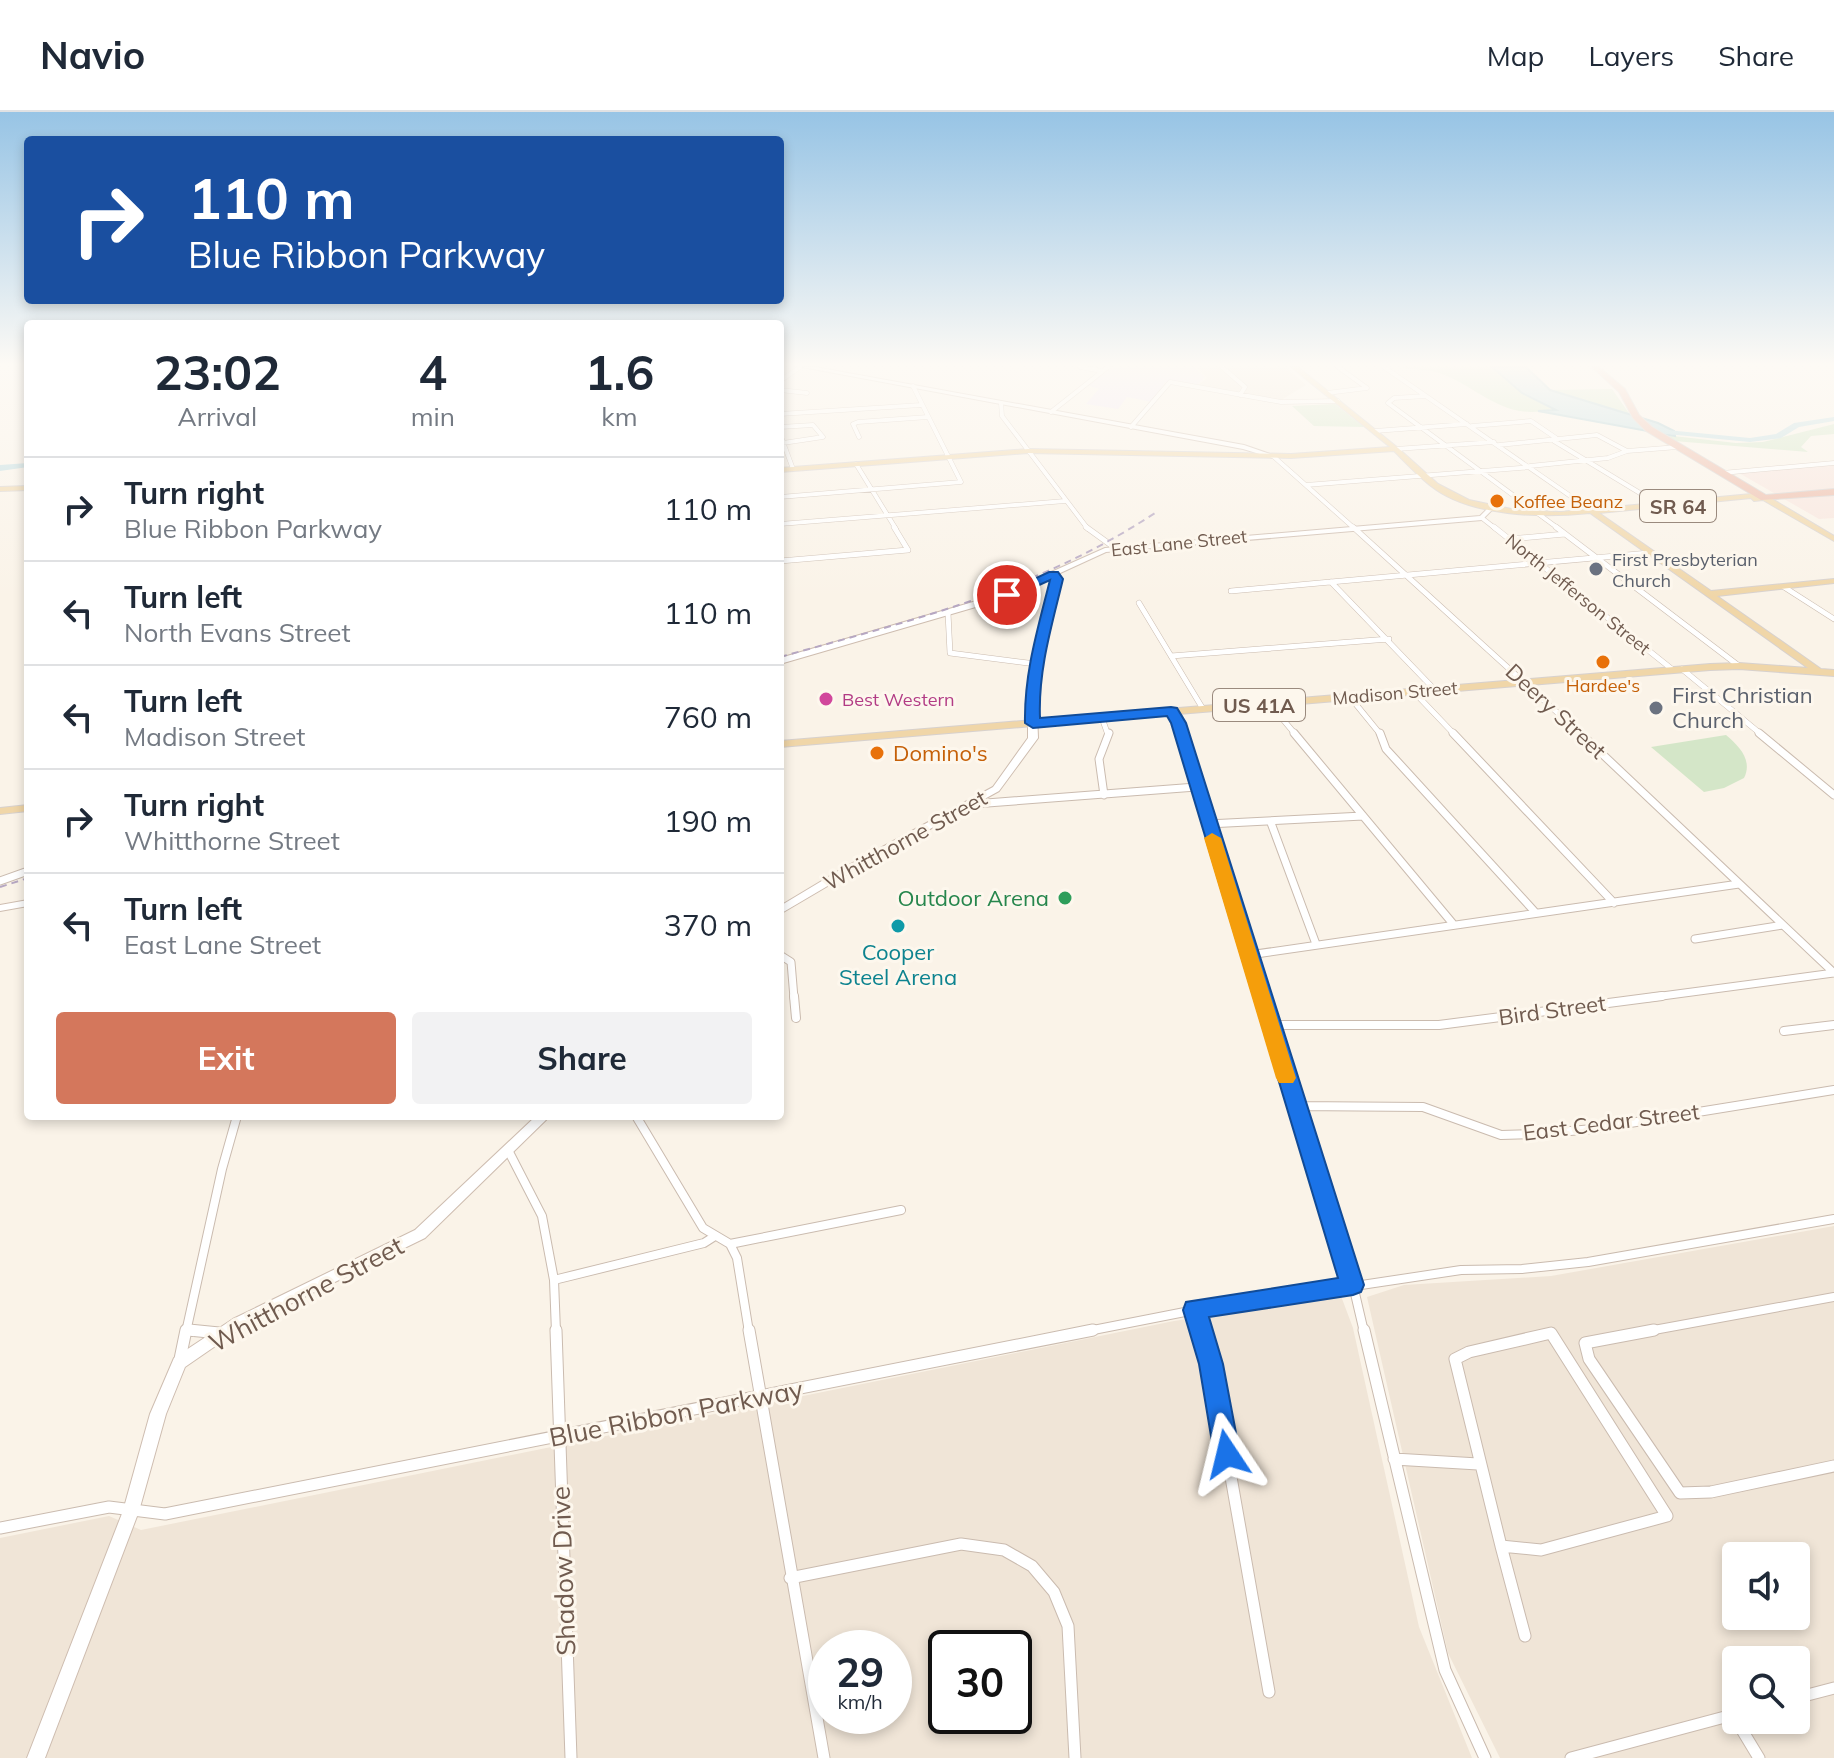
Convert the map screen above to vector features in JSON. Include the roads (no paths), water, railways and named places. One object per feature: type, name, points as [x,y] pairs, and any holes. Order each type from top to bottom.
[{"type":"highway","points":[[1672,444],[1766,496],[1834,490]]},
{"type":"main road","name":"North Jefferson Street","points":[[1390,444],[1447,493],[1491,508]]},
{"type":"main road","points":[[1252,452],[1298,456],[1396,449]]},
{"type":"main road","points":[[784,470],[1028,451],[1252,452],[1298,456]]},
{"type":"main road","points":[[0,489],[24,488]]},
{"type":"main road","points":[[1766,496],[1832,535]]},
{"type":"main road","name":"SR 64","points":[[1491,508],[1538,515],[1766,496]]},
{"type":"main road","points":[[1592,511],[1834,682]]},
{"type":"main road","points":[[1713,597],[1834,584]]},
{"type":"main road","name":"Madison Street","points":[[784,744],[1678,670],[1739,666],[1819,672]]},
{"type":"main road","name":"US 41A","points":[[1819,672],[1834,673]]},
{"type":"main road","points":[[0,811],[24,808]]},
{"type":"street","points":[[784,497],[961,482],[941,444]]},
{"type":"street","points":[[1023,444],[1088,530],[1115,548]]},
{"type":"street","points":[[1212,444],[1252,452]]},
{"type":"street","points":[[1442,444],[1705,637],[1739,666]]},
{"type":"street","points":[[1396,449],[1497,444],[1592,511]]},
{"type":"street","points":[[1561,444],[1660,505]]},
{"type":"street","points":[[1614,444],[1627,451]]},
{"type":"street","points":[[784,446],[793,469]]},
{"type":"street","points":[[1306,485],[1530,467],[1612,458],[1627,451],[1678,447]]},
{"type":"street","name":"Deery Street","points":[[1273,456],[1526,682],[1834,973]]},
{"type":"street","points":[[1726,472],[1834,463]]},
{"type":"street","points":[[784,561],[908,550],[856,464]]},
{"type":"street","points":[[784,524],[1066,502]]},
{"type":"street","points":[[1482,518],[1491,508]]},
{"type":"street","name":"East Lane Street","points":[[784,660],[1007,595],[1115,548],[1482,518]]},
{"type":"street","name":"North Jefferson Street","points":[[1482,518],[1834,795]]},
{"type":"street","points":[[1509,539],[1565,534]]},
{"type":"street","points":[[1231,591],[1649,553]]},
{"type":"street","name":"Whitthorne Street","points":[[784,909],[996,789],[1033,738],[1032,688],[1057,584],[1054,574]]},
{"type":"street","points":[[1331,582],[1435,690]]},
{"type":"street","points":[[1788,589],[1834,619]]},
{"type":"street","points":[[1139,603],[1203,709]]},
{"type":"street","points":[[948,613],[950,653],[1036,664]]},
{"type":"street","points":[[1171,656],[1389,639]]},
{"type":"street","points":[[1413,691],[1614,903]]},
{"type":"street","points":[[1350,697],[1379,731],[1386,749],[1535,912]]},
{"type":"street","points":[[1270,704],[1454,925]]},
{"type":"street","points":[[1171,711],[1178,723],[1353,1285],[1445,1670],[1485,1758]]},
{"type":"street","points":[[1102,718],[1109,733],[1099,759],[1104,795]]},
{"type":"street","points":[[974,804],[1196,787]]},
{"type":"street","points":[[1208,824],[1363,816]]},
{"type":"street","points":[[1271,823],[1316,944]]},
{"type":"street","points":[[0,881],[24,872]]},
{"type":"street","points":[[1249,955],[1739,884]]},
{"type":"street","points":[[0,908],[24,904]]},
{"type":"street","points":[[1695,939],[1783,925]]},
{"type":"street","points":[[784,958],[791,962],[796,1018]]},
{"type":"street","name":"Bird Street","points":[[1270,1025],[1439,1025],[1834,973]]},
{"type":"street","points":[[1784,1031],[1834,1025]]},
{"type":"street","name":"East Cedar Street","points":[[1295,1106],[1423,1107],[1501,1135],[1536,1134],[1593,1129],[1834,1090]]},
{"type":"street","points":[[36,1758],[131,1511],[158,1414],[179,1363],[236,1120]]},
{"type":"street","name":"Whitthorne Street","points":[[179,1363],[225,1332],[420,1234],[540,1120]]},
{"type":"street","points":[[638,1120],[703,1228],[730,1244],[737,1258],[790,1578],[824,1758]]},
{"type":"street","name":"Shadow Drive","points":[[509,1152],[542,1216],[554,1280],[571,1758]]},
{"type":"street","points":[[730,1244],[901,1210]]},
{"type":"street","name":"Blue Ribbon Parkway","points":[[0,1528],[109,1507],[165,1514],[1195,1310],[1461,1270],[1522,1269],[1588,1262],[1834,1219]]},
{"type":"street","points":[[554,1280],[704,1243],[715,1236]]},
{"type":"street","points":[[1834,1297],[1585,1343],[1589,1359],[1680,1493],[1711,1492],[1834,1466]]},
{"type":"street","points":[[1195,1310],[1211,1364],[1269,1692]]},
{"type":"street","points":[[187,1329],[208,1334],[225,1332]]},
{"type":"street","points":[[1500,1546],[1541,1550],[1667,1516],[1551,1333],[1469,1352],[1455,1359],[1478,1464],[1500,1546],[1525,1636]]},
{"type":"street","points":[[1394,1459],[1478,1464]]},
{"type":"street","points":[[790,1578],[961,1544],[1004,1550],[1032,1566],[1054,1592],[1068,1626],[1075,1758]]},
{"type":"street","points":[[1810,1694],[1834,1688]]},
{"type":"street","points":[[1571,1758],[1722,1720]]},
{"type":"street","points":[[1745,1734],[1759,1758]]},
{"type":"waterway","points":[[0,468],[24,465]]},
{"type":"railway","points":[[784,656],[928,615],[1022,582],[1068,562],[1158,511]]},
{"type":"railway","points":[[0,887],[24,879]]},
{"type":"place","name":"Koffee Beanz","points":[[1497,501]]},
{"type":"place","name":"First Presbyterian Church","points":[[1596,569]]},
{"type":"place","name":"Hardee's","points":[[1603,662]]},
{"type":"place","name":"Best Western","points":[[826,699]]},
{"type":"place","name":"First Christian Church","points":[[1656,708]]},
{"type":"place","name":"Domino's","points":[[877,753]]},
{"type":"place","name":"Outdoor Arena","points":[[1065,898]]},
{"type":"place","name":"Cooper Steel Arena","points":[[898,926]]}]
